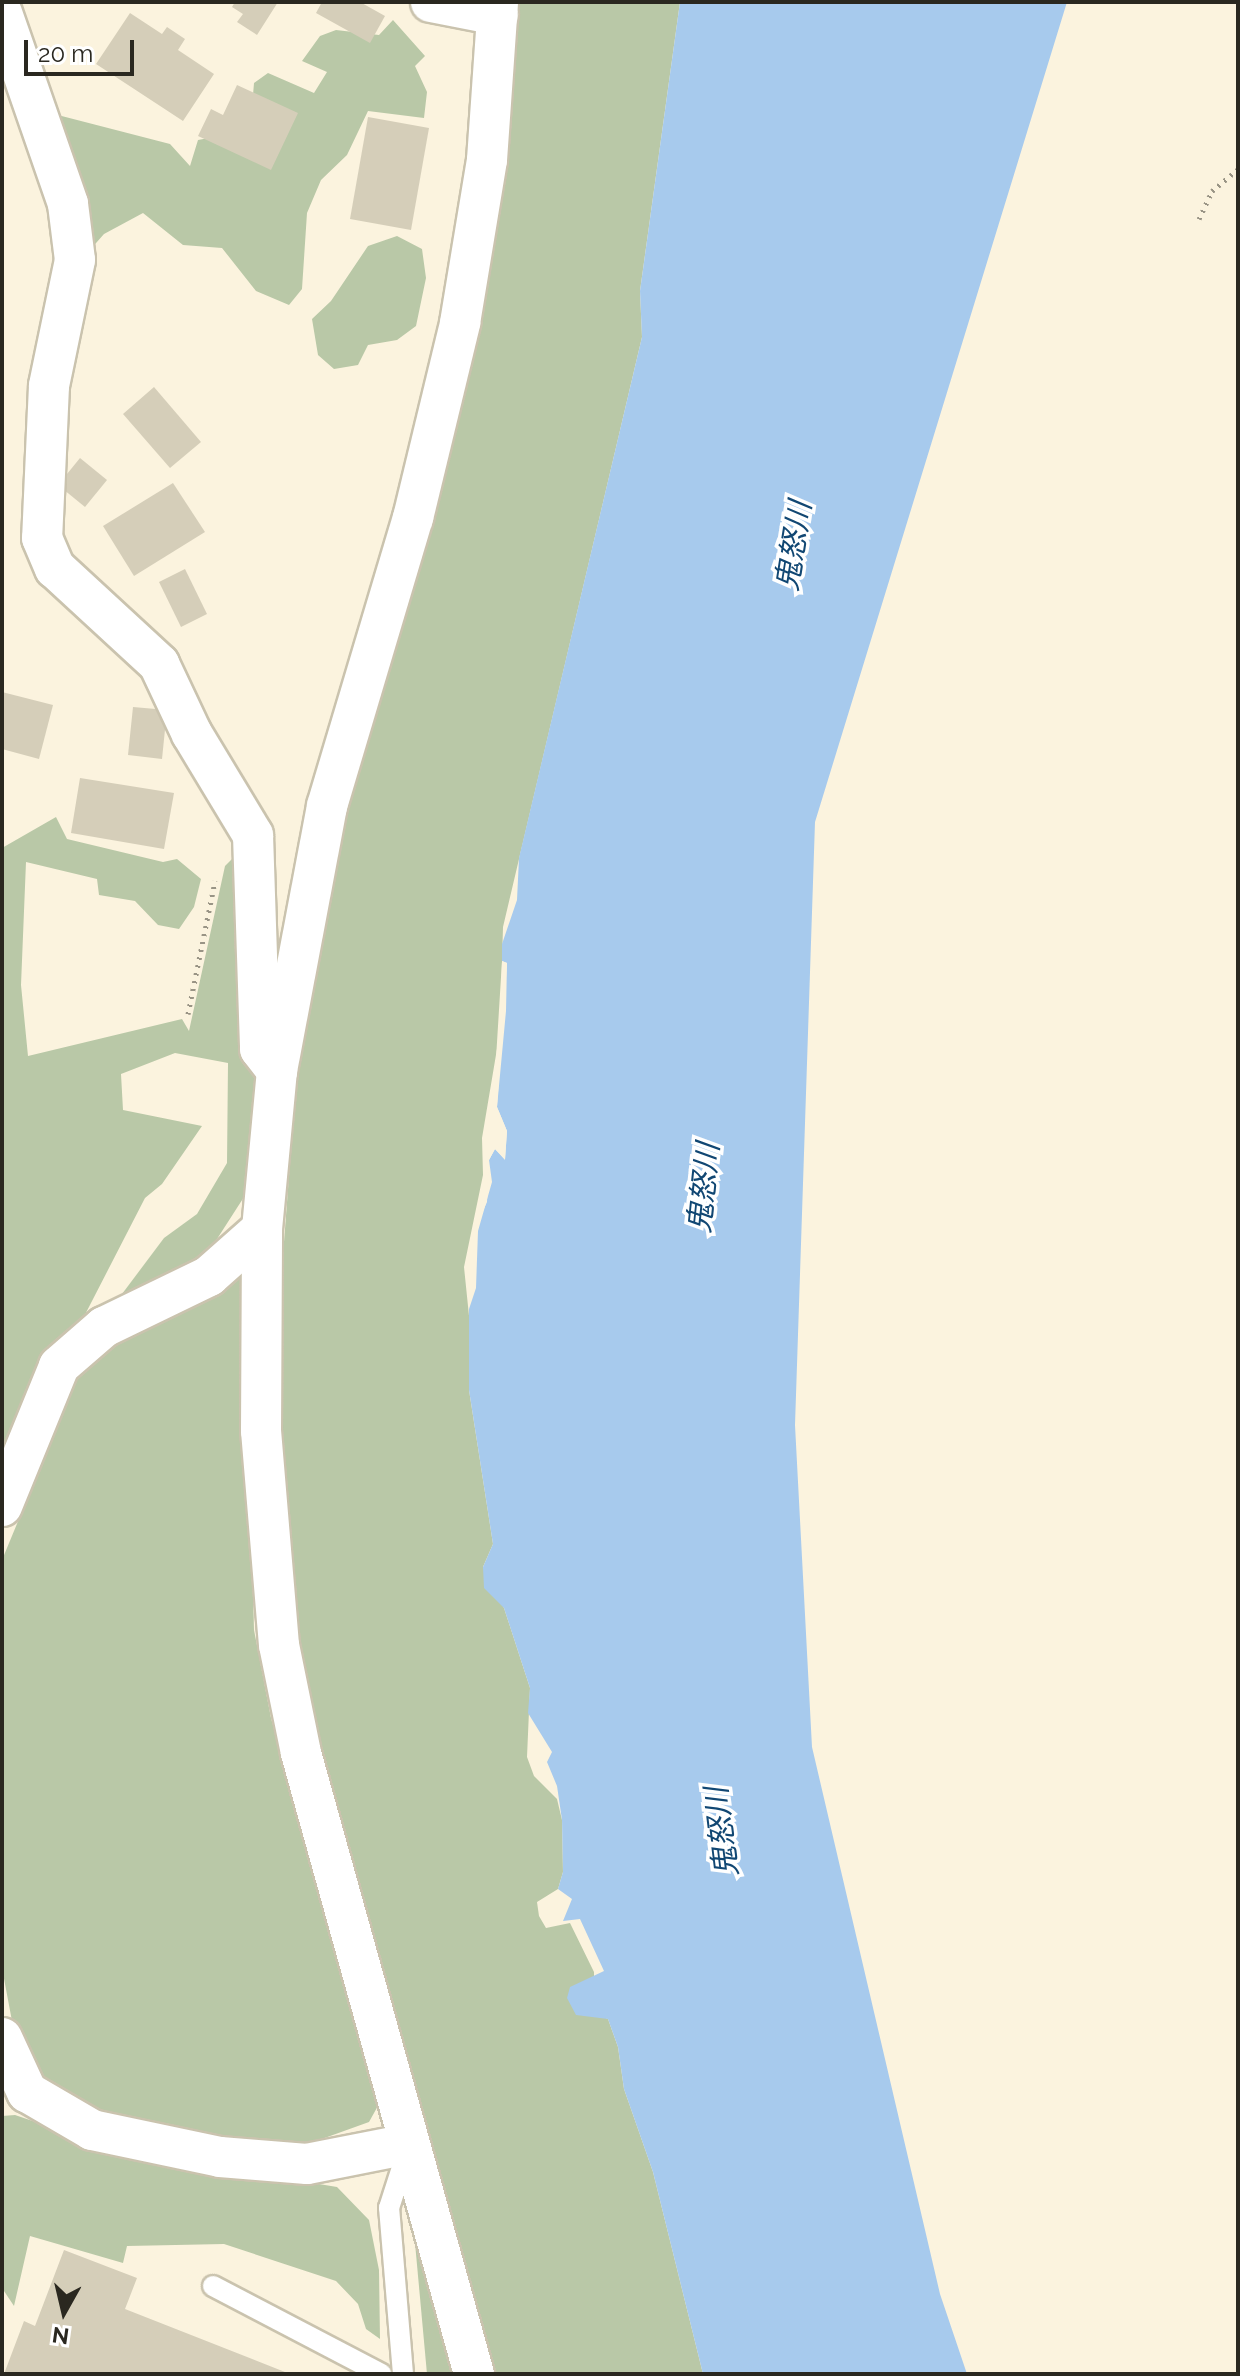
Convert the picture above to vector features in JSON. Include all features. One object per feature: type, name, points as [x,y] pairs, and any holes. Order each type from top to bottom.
[{"type":"street","points":[[431,2],[498,8],[487,160],[460,323],[413,518],[327,806],[277,1071],[262,1229],[261,1431],[279,1645],[301,1753],[474,2374]]},
{"type":"street","points":[[2,13],[68,204],[75,260],[49,386],[42,538],[55,568],[159,664],[192,734],[253,835],[260,1049],[277,1071]]},
{"type":"street","points":[[2,1506],[59,1366],[104,1327],[209,1276],[262,1229]]},
{"type":"street","points":[[2,2038],[27,2092],[92,2130],[220,2157],[307,2164],[409,2144]]},
{"type":"lane","points":[[403,2374],[389,2208],[409,2144]]},
{"type":"lane","points":[[213,2286],[381,2374]]},
{"type":"path","points":[[1199,219],[1212,191],[1238,169]]},
{"type":"path","points":[[188,1014],[210,894],[222,858],[248,826]]},
{"type":"green space","points":[[511,2],[680,2],[640,291],[642,337],[503,927],[500,1031],[482,1138],[483,1175],[464,1267],[472,1345],[469,1390],[493,1544],[483,1567],[504,1608],[530,1688],[527,1757],[534,1776],[557,1799],[562,1820],[563,1872],[558,1889],[537,1902],[539,1916],[546,1928],[570,1923],[594,1972],[594,2013],[608,2019],[618,2047],[624,2089],[653,2172],[703,2374],[493,2374],[314,1734],[281,1566],[279,1308],[299,1044]]},
{"type":"green space","points":[[393,20],[425,56],[415,66],[427,92],[424,118],[368,111],[347,155],[321,180],[307,213],[302,289],[289,305],[256,291],[222,248],[183,245],[143,213],[104,234],[89,251],[50,113],[170,144],[190,166],[198,140],[225,135],[253,95],[254,83],[268,73],[314,93],[327,72],[302,61],[320,36],[336,30],[379,35]]},
{"type":"green space","points":[[397,236],[422,249],[426,278],[416,326],[397,340],[368,345],[358,365],[334,369],[318,355],[312,319],[331,301],[368,246]]},
{"type":"green space","points":[[56,817],[67,839],[163,862],[177,859],[201,879],[194,907],[179,929],[158,925],[135,901],[99,895],[97,879],[26,862],[21,985],[28,1056],[182,1019],[189,1031],[225,866],[247,844],[252,1058],[261,1099],[253,1183],[199,1267],[119,1298],[164,1238],[197,1214],[227,1163],[228,1063],[175,1053],[121,1074],[123,1110],[202,1126],[162,1184],[145,1198],[2,1476],[2,848]]},
{"type":"green space","points":[[245,1269],[254,1630],[271,1718],[379,2104],[369,2122],[294,2149],[141,2130],[52,2092],[15,2037],[2,1968],[2,1560],[84,1362]]},
{"type":"green space","points":[[15,2115],[124,2152],[337,2187],[369,2220],[379,2270],[380,2339],[366,2329],[358,2304],[336,2281],[224,2244],[127,2246],[123,2263],[30,2236],[14,2306],[2,2288],[2,2116]]},
{"type":"green space","points":[[414,2232],[453,2374],[427,2374]]},
{"type":"water","name":"鬼怒川","points":[[680,2],[1067,2],[815,822],[795,1425],[812,1747],[940,2294],[967,2374],[703,2374],[653,2172],[624,2089],[618,2047],[608,2019],[576,2015],[567,1998],[570,1987],[604,1971],[580,1919],[563,1921],[572,1899],[558,1889],[563,1872],[562,1820],[557,1786],[547,1762],[552,1752],[528,1713],[530,1688],[504,1608],[484,1588],[483,1567],[493,1544],[469,1390],[469,1309],[476,1288],[478,1231],[492,1182],[489,1160],[495,1149],[505,1159],[507,1131],[497,1107],[507,963],[502,961],[502,944],[517,900],[519,858],[642,337],[640,291]]},
{"type":"pier","points":[[502,961],[507,963],[506,1011],[497,1107],[507,1131],[505,1160],[495,1149],[489,1160],[488,1182],[485,1159],[493,1145],[501,1149],[503,1131],[493,1107]]},
{"type":"pier","points":[[488,1182],[487,1202],[474,1231]]},
{"type":"building","points":[[235,2],[278,2],[257,35],[237,22],[243,14],[232,7]]},
{"type":"building","points":[[322,2],[360,2],[385,16],[370,43],[316,13]]},
{"type":"building","points":[[130,13],[162,34],[167,27],[185,39],[178,50],[214,74],[183,121],[96,64]]},
{"type":"building","points":[[237,85],[298,113],[271,170],[198,136],[211,109],[223,115]]},
{"type":"building","points":[[368,117],[429,128],[411,230],[350,219]]},
{"type":"building","points":[[154,387],[201,442],[170,468],[123,414]]},
{"type":"building","points":[[80,458],[107,480],[85,507],[58,485]]},
{"type":"building","points":[[173,483],[205,532],[134,576],[103,526]]},
{"type":"building","points":[[185,569],[207,614],[181,627],[159,582]]},
{"type":"building","points":[[2,692],[53,705],[39,759],[2,749]]},
{"type":"building","points":[[133,707],[167,710],[162,759],[128,755]]},
{"type":"building","points":[[80,778],[174,793],[164,849],[71,833]]},
{"type":"building","points":[[64,2250],[137,2278],[125,2309],[290,2374],[4,2374],[24,2321],[35,2326]]}]
